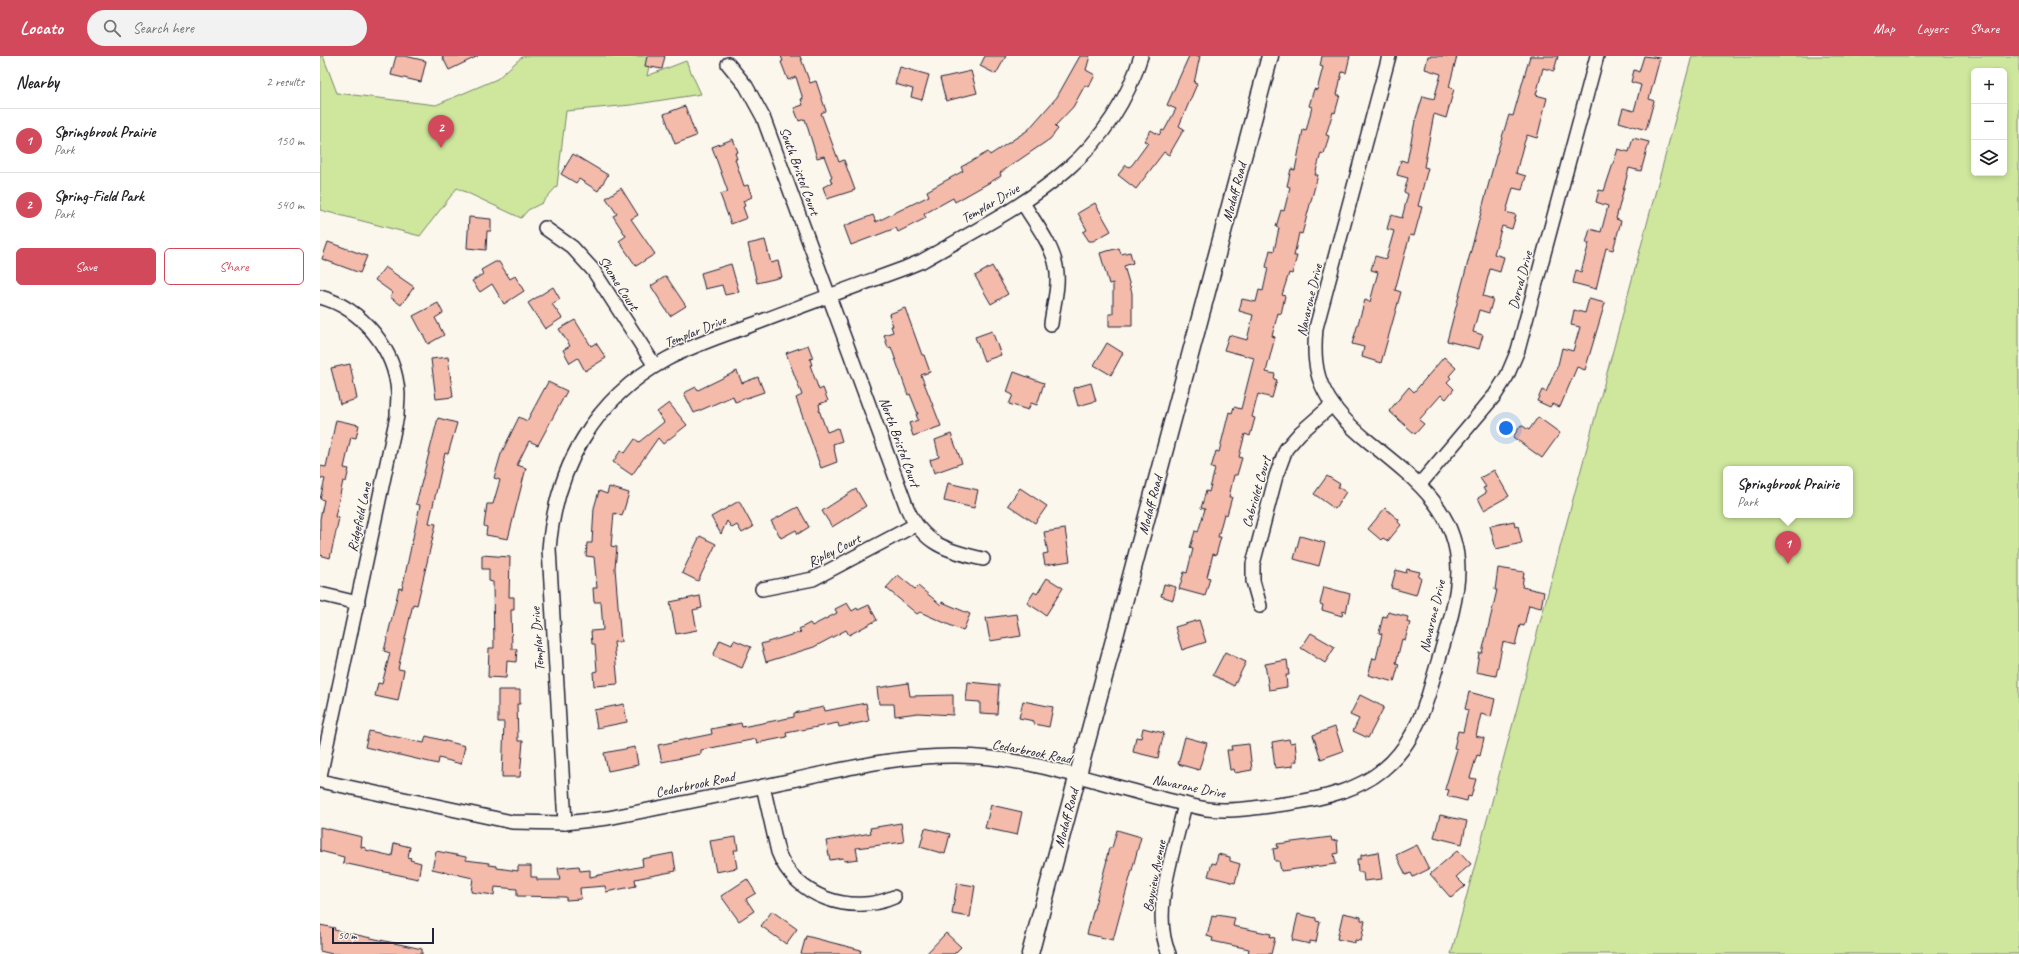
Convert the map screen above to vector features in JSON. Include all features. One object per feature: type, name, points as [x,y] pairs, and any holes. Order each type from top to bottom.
[{"type":"street","name":"Templar Drive","points":[[565,823],[549,549],[554,506],[563,478],[583,437],[613,401],[655,366],[702,344],[922,261],[1023,203],[1064,174],[1098,138],[1128,90],[1141,56]]},
{"type":"street","name":"Modaff Road","points":[[1030,954],[1270,56]]},
{"type":"street","name":"Navarone Drive","points":[[1078,776],[1205,808],[1242,810],[1329,796],[1362,785],[1386,768],[1406,744],[1420,720],[1428,697],[1458,583],[1458,568],[1452,533],[1439,507],[1420,484],[1351,426],[1332,405],[1324,391],[1316,363],[1314,347],[1316,328],[1389,56]]},
{"type":"street","name":"Dorval Drive","points":[[1420,484],[1495,395],[1507,376],[1518,350],[1597,56]]},
{"type":"street","name":"South Bristol Court","points":[[728,64],[746,86],[764,117],[830,296]]},
{"type":"street","points":[[1023,203],[1052,253],[1056,266],[1056,283],[1051,324]]},
{"type":"street","name":"Shome Court","points":[[545,228],[560,237],[584,258],[655,366]]},
{"type":"street","name":"North Bristol Court","points":[[830,296],[906,508],[915,525],[930,540],[943,547],[982,559]]},
{"type":"street","name":"Ridgefield Lane","points":[[320,297],[333,301],[347,308],[371,329],[381,343],[391,362],[398,394],[397,416],[320,776]]},
{"type":"street","name":"Cabriolet Court","points":[[1260,606],[1253,581],[1253,564],[1281,461],[1293,439],[1332,405]]},
{"type":"street","name":"Ripley Court","points":[[762,589],[813,579],[915,525]]},
{"type":"street","points":[[320,594],[358,603]]},
{"type":"street","name":"Cedarbrook Road","points":[[320,781],[492,819],[536,824],[565,823],[608,818],[887,760],[934,756],[962,756],[1018,761],[1078,776]]},
{"type":"street","points":[[763,786],[778,852],[788,872],[802,886],[826,899],[857,904],[873,904],[894,897]]},
{"type":"street","name":"Bayview Avenue","points":[[1170,954],[1162,932],[1161,916],[1165,888],[1185,804]]},
{"type":"green space","points":[[320,56],[323,56],[337,93],[436,105],[497,79],[523,56],[651,56],[647,76],[686,61],[701,94],[631,105],[566,111],[557,186],[542,203],[528,210],[521,218],[457,188],[420,236],[320,210]]},
{"type":"green space","points":[[1692,56],[2019,56],[2019,954],[1451,954]]},
{"type":"building","points":[[396,56],[405,56],[426,61],[421,82],[391,75]]},
{"type":"building","points":[[442,56],[478,56],[449,70]]},
{"type":"building","points":[[647,56],[665,56],[662,69],[645,66]]},
{"type":"building","points":[[781,56],[800,56],[810,83],[816,81],[826,111],[821,113],[839,162],[844,160],[855,190],[827,199],[823,187],[832,183],[830,178],[832,177],[824,156],[817,158],[805,119],[799,121],[794,108],[803,105],[801,99],[803,99],[796,77],[788,80],[781,62],[783,61]]},
{"type":"building","points":[[985,56],[1006,56],[996,74],[980,66]]},
{"type":"building","points":[[1080,56],[1090,56],[1086,70],[1095,75],[1089,87],[1085,85],[1073,107],[1055,126],[1058,129],[1050,139],[1000,173],[1001,176],[955,202],[953,198],[924,214],[926,218],[898,232],[896,228],[851,245],[844,226],[873,215],[876,222],[929,196],[927,191],[963,171],[961,167],[988,152],[990,155],[1028,130],[1057,97]]},
{"type":"building","points":[[1189,56],[1200,56],[1194,83],[1197,84],[1179,126],[1184,129],[1169,155],[1164,152],[1136,189],[1118,175],[1126,165],[1129,167],[1132,165],[1148,143],[1144,141],[1151,130],[1159,135],[1162,130],[1164,131],[1176,109],[1167,105]]},
{"type":"building","points":[[1322,56],[1350,56],[1346,73],[1342,72],[1337,95],[1340,95],[1335,113],[1333,112],[1326,135],[1329,136],[1324,154],[1321,153],[1315,175],[1318,175],[1302,234],[1299,233],[1294,256],[1297,256],[1292,274],[1289,273],[1282,295],[1285,296],[1281,314],[1278,313],[1272,336],[1275,337],[1266,372],[1275,374],[1274,379],[1277,380],[1272,398],[1258,394],[1252,417],[1255,418],[1250,436],[1245,434],[1239,457],[1242,458],[1237,475],[1234,475],[1229,497],[1232,497],[1227,515],[1224,514],[1218,537],[1221,537],[1216,555],[1213,554],[1207,577],[1210,578],[1205,596],[1179,589],[1184,572],[1187,573],[1193,549],[1190,548],[1195,531],[1198,532],[1205,509],[1201,508],[1206,491],[1209,492],[1215,469],[1211,468],[1216,451],[1219,452],[1229,412],[1232,413],[1234,407],[1241,409],[1254,358],[1224,350],[1229,335],[1247,340],[1253,315],[1239,311],[1242,299],[1256,302],[1259,290],[1263,291],[1270,250],[1274,251],[1279,228],[1276,227],[1281,210],[1284,211],[1290,187],[1287,186],[1291,169],[1295,170],[1303,130],[1306,131],[1312,107],[1309,106],[1314,89],[1317,90],[1323,67],[1320,66]]},
{"type":"building","points":[[1428,56],[1457,56],[1449,87],[1454,89],[1446,118],[1434,114],[1424,167],[1428,168],[1418,206],[1422,207],[1414,236],[1410,235],[1395,290],[1401,292],[1381,363],[1362,357],[1364,347],[1352,344],[1365,300],[1370,302],[1378,272],[1371,270],[1375,256],[1386,259],[1394,231],[1387,229],[1391,215],[1402,218],[1408,194],[1404,192],[1408,178],[1397,175],[1401,160],[1407,162],[1415,121],[1423,96],[1434,99],[1441,74],[1425,69]]},
{"type":"building","points":[[1530,56],[1558,56],[1554,71],[1543,68],[1536,95],[1547,98],[1537,138],[1527,135],[1523,146],[1516,173],[1526,176],[1522,190],[1513,188],[1506,212],[1516,215],[1512,229],[1502,226],[1494,254],[1504,257],[1500,272],[1490,269],[1483,296],[1493,299],[1489,313],[1479,310],[1473,332],[1483,335],[1479,349],[1447,341],[1496,156],[1509,115],[1513,116]]},
{"type":"building","points":[[1644,56],[1660,58],[1649,99],[1654,101],[1646,130],[1619,122],[1623,108],[1634,111],[1641,85],[1631,82],[1634,70],[1639,72]]},
{"type":"building","points":[[900,67],[929,75],[922,100],[911,97],[913,89],[895,84]]},
{"type":"building","points":[[971,71],[977,93],[946,101],[940,78]]},
{"type":"building","points":[[685,106],[696,136],[675,144],[664,114]]},
{"type":"building","points":[[1633,138],[1649,142],[1641,171],[1629,168],[1616,219],[1621,221],[1613,250],[1606,248],[1596,289],[1573,283],[1576,270],[1581,272],[1589,243],[1586,243],[1590,229],[1601,232],[1608,206],[1596,202],[1599,190],[1604,191],[1618,149],[1629,152]]},
{"type":"building","points":[[733,139],[738,152],[735,153],[737,159],[735,159],[744,186],[748,185],[752,197],[743,201],[745,206],[743,207],[747,218],[731,224],[720,194],[728,192],[712,147]]},
{"type":"building","points":[[573,154],[608,175],[598,191],[579,179],[576,183],[561,174]]},
{"type":"building","points":[[621,188],[638,215],[631,219],[655,254],[636,266],[619,241],[626,236],[613,216],[617,214],[606,198]]},
{"type":"building","points":[[1095,203],[1111,231],[1093,241],[1089,241],[1083,232],[1087,230],[1078,213]]},
{"type":"building","points":[[469,217],[491,219],[491,231],[487,231],[486,250],[467,248]]},
{"type":"building","points":[[765,240],[771,263],[778,261],[782,277],[757,283],[748,244]]},
{"type":"building","points":[[328,242],[367,256],[360,273],[322,259]]},
{"type":"building","points":[[1119,248],[1121,254],[1130,252],[1133,263],[1124,266],[1132,293],[1132,326],[1109,326],[1109,314],[1113,314],[1113,283],[1109,284],[1100,253]]},
{"type":"building","points":[[495,262],[499,262],[510,279],[515,276],[524,291],[504,304],[492,284],[480,292],[472,281],[483,274],[481,270]]},
{"type":"building","points":[[731,264],[739,292],[725,295],[722,285],[705,289],[701,273]]},
{"type":"building","points":[[992,266],[1008,294],[991,304],[975,276]]},
{"type":"building","points":[[385,267],[414,287],[401,305],[390,297],[393,293],[375,280]]},
{"type":"building","points":[[666,276],[686,306],[670,316],[651,286]]},
{"type":"building","points":[[553,287],[560,299],[552,304],[562,318],[545,329],[528,303]]},
{"type":"building","points":[[1589,299],[1605,303],[1585,370],[1577,367],[1560,407],[1552,404],[1550,407],[1537,401],[1542,390],[1546,392],[1558,365],[1562,348],[1573,351],[1580,327],[1571,325],[1574,310],[1585,313]]},
{"type":"building","points":[[438,303],[443,313],[435,318],[444,335],[428,344],[413,316]]},
{"type":"building","points":[[905,308],[922,355],[924,355],[930,372],[921,375],[941,426],[913,436],[909,423],[918,420],[916,414],[918,414],[910,394],[908,395],[891,347],[888,348],[884,335],[893,332],[891,326],[893,326],[889,314]]},
{"type":"building","points":[[575,320],[591,346],[596,343],[606,358],[585,371],[578,358],[570,363],[563,350],[570,346],[559,329]]},
{"type":"building","points":[[992,331],[1001,355],[984,361],[975,337]]},
{"type":"building","points":[[1107,343],[1123,353],[1111,375],[1094,365]]},
{"type":"building","points":[[808,345],[813,358],[810,359],[812,365],[810,365],[819,390],[823,388],[828,401],[819,404],[819,410],[827,432],[838,428],[842,441],[833,444],[837,462],[821,468],[796,398],[802,395],[786,353]]},
{"type":"building","points":[[448,357],[453,397],[436,399],[431,359]]},
{"type":"building","points":[[1444,357],[1456,368],[1449,376],[1451,378],[1447,382],[1454,389],[1446,399],[1441,395],[1419,420],[1424,424],[1415,434],[1389,411],[1409,387],[1414,392]]},
{"type":"building","points":[[350,364],[357,399],[340,404],[331,368]]},
{"type":"building","points":[[737,371],[742,383],[758,377],[764,392],[735,402],[733,396],[694,413],[684,393],[696,387],[698,390]]},
{"type":"building","points":[[1014,372],[1044,383],[1037,405],[1031,403],[1028,410],[1009,404],[1013,395],[1007,392]]},
{"type":"building","points":[[548,382],[567,391],[538,445],[529,441],[517,465],[526,468],[508,539],[486,535],[487,527],[484,526],[487,504],[493,504],[500,480],[494,478],[501,454],[519,417],[527,421]]},
{"type":"building","points":[[1091,383],[1096,401],[1078,406],[1073,388]]},
{"type":"building","points":[[669,403],[687,425],[663,444],[658,438],[632,475],[613,462],[621,450],[625,453],[635,439],[639,442],[664,422],[657,412]]},
{"type":"building","points":[[1538,417],[1560,433],[1542,458],[1513,437],[1521,425],[1529,430]]},
{"type":"building","points":[[438,418],[457,423],[448,454],[445,453],[429,523],[436,524],[417,605],[413,604],[398,669],[404,670],[398,701],[375,696],[378,683],[382,684],[390,653],[384,651],[399,588],[402,589],[420,505],[416,504]]},
{"type":"building","points":[[336,420],[359,425],[356,438],[351,437],[344,468],[349,469],[346,482],[343,481],[335,517],[339,518],[330,558],[320,555],[320,519],[324,500],[320,499],[325,479],[320,478],[320,466],[326,467]]},
{"type":"building","points":[[951,434],[962,463],[934,473],[930,460],[939,457],[935,440]]},
{"type":"building","points":[[1494,470],[1509,496],[1484,510],[1478,498],[1486,493],[1483,488],[1486,487],[1480,478]]},
{"type":"building","points":[[1327,476],[1340,484],[1338,487],[1346,492],[1335,509],[1314,494]]},
{"type":"building","points":[[948,483],[978,490],[974,508],[944,501]]},
{"type":"building","points":[[609,487],[629,493],[622,516],[614,513],[611,546],[617,547],[615,568],[621,642],[614,642],[618,684],[594,686],[593,672],[597,671],[595,644],[592,644],[591,631],[603,630],[601,602],[594,602],[593,588],[597,588],[594,557],[586,556],[587,543],[592,543],[594,508],[599,491],[607,494]]},
{"type":"building","points":[[1020,488],[1047,506],[1035,523],[1008,505]]},
{"type":"building","points":[[856,489],[866,506],[832,527],[822,511]]},
{"type":"building","points":[[739,501],[753,527],[742,533],[737,525],[732,528],[727,521],[721,534],[711,517]]},
{"type":"building","points":[[798,507],[809,527],[798,534],[796,530],[781,538],[771,521]]},
{"type":"building","points":[[1385,508],[1399,520],[1398,522],[1401,525],[1388,541],[1383,538],[1381,540],[1368,529]]},
{"type":"building","points":[[1514,521],[1515,527],[1518,526],[1522,543],[1496,549],[1490,526]]},
{"type":"building","points":[[1065,529],[1070,561],[1045,565],[1043,554],[1048,553],[1044,532]]},
{"type":"building","points":[[700,536],[716,544],[698,581],[682,573]]},
{"type":"building","points":[[1300,536],[1325,543],[1319,566],[1294,559]]},
{"type":"building","points":[[482,555],[510,557],[509,597],[514,597],[514,610],[511,610],[512,649],[517,649],[516,662],[507,661],[506,678],[488,677],[489,648],[494,648],[493,582],[489,581],[489,569],[482,569]]},
{"type":"building","points":[[1498,568],[1524,572],[1522,587],[1544,592],[1541,608],[1529,605],[1524,626],[1520,625],[1515,645],[1503,642],[1496,676],[1476,672],[1479,653],[1482,653],[1497,590],[1495,590]]},
{"type":"building","points":[[1407,569],[1420,572],[1418,577],[1421,578],[1416,595],[1391,588],[1396,570],[1406,573]]},
{"type":"building","points":[[898,575],[915,589],[918,586],[941,605],[942,602],[970,614],[963,631],[920,612],[917,614],[886,588]]},
{"type":"building","points":[[1047,578],[1063,588],[1046,615],[1027,603],[1034,592],[1037,594]]},
{"type":"building","points":[[1164,584],[1176,587],[1173,600],[1161,596]]},
{"type":"building","points":[[1324,587],[1350,594],[1346,612],[1343,611],[1342,616],[1322,610],[1323,605],[1320,604]]},
{"type":"building","points":[[700,596],[702,608],[693,610],[697,630],[676,634],[670,602]]},
{"type":"building","points":[[847,603],[852,611],[869,605],[877,620],[849,635],[846,630],[814,647],[766,662],[761,644],[801,632],[799,629],[810,623],[812,626],[837,613],[835,609]]},
{"type":"building","points":[[1388,612],[1408,617],[1407,622],[1410,623],[1405,640],[1402,639],[1396,663],[1399,664],[1394,682],[1368,675],[1373,658],[1376,659],[1382,634],[1379,633],[1383,616],[1387,617]]},
{"type":"building","points":[[1017,614],[1021,636],[990,641],[986,618]]},
{"type":"building","points":[[1199,620],[1206,642],[1182,650],[1175,627]]},
{"type":"building","points":[[1311,633],[1335,647],[1325,663],[1301,648]]},
{"type":"building","points":[[720,640],[732,645],[734,640],[751,647],[742,668],[713,656]]},
{"type":"building","points":[[1225,652],[1246,662],[1234,686],[1213,675]]},
{"type":"building","points":[[1287,660],[1289,675],[1286,675],[1287,687],[1269,690],[1265,664]]},
{"type":"building","points":[[968,682],[999,685],[997,714],[980,713],[980,702],[966,701]]},
{"type":"building","points":[[908,683],[910,696],[953,695],[953,715],[918,713],[895,716],[894,704],[879,704],[877,688]]},
{"type":"building","points":[[498,690],[520,690],[520,704],[517,704],[518,741],[523,741],[520,777],[502,777],[504,722],[498,722]]},
{"type":"building","points":[[1469,692],[1495,699],[1491,717],[1481,714],[1476,736],[1484,738],[1480,756],[1477,755],[1470,778],[1476,779],[1471,797],[1468,796],[1467,801],[1447,796],[1449,790],[1445,789],[1457,749],[1454,748],[1458,731],[1463,732],[1468,710],[1465,709]]},
{"type":"building","points":[[1360,695],[1384,707],[1368,738],[1353,731],[1359,719],[1350,715]]},
{"type":"building","points":[[1023,701],[1053,707],[1049,727],[1034,724],[1034,721],[1019,718]]},
{"type":"building","points":[[866,703],[869,721],[839,727],[838,723],[786,733],[787,737],[757,743],[756,739],[701,750],[701,754],[662,762],[658,745],[712,734],[711,729],[741,723],[742,727],[794,717],[794,713],[824,707],[825,711]]},
{"type":"building","points":[[624,704],[627,722],[597,728],[594,710]]},
{"type":"building","points":[[1335,727],[1343,751],[1321,759],[1313,735]]},
{"type":"building","points":[[1143,728],[1164,733],[1158,758],[1133,752],[1136,737],[1141,738]]},
{"type":"building","points":[[369,731],[424,743],[426,736],[465,746],[461,764],[439,758],[438,764],[365,747]]},
{"type":"building","points":[[1185,737],[1207,743],[1199,770],[1178,764]]},
{"type":"building","points":[[1289,739],[1290,743],[1295,742],[1297,761],[1293,762],[1293,766],[1275,768],[1272,742]]},
{"type":"building","points":[[1249,744],[1252,770],[1235,773],[1234,769],[1230,770],[1227,750],[1232,750],[1231,746]]},
{"type":"building","points":[[635,747],[638,765],[608,771],[604,753]]},
{"type":"building","points":[[991,805],[1022,812],[1017,835],[985,828]]},
{"type":"building","points":[[1440,815],[1467,821],[1462,844],[1434,837]]},
{"type":"building","points":[[901,823],[904,842],[856,848],[858,859],[844,861],[843,858],[830,860],[826,841],[871,833],[870,828]]},
{"type":"building","points":[[320,827],[362,837],[361,847],[366,848],[366,850],[392,856],[394,843],[410,847],[408,857],[411,858],[410,860],[421,863],[418,879],[343,863],[344,857],[320,851]]},
{"type":"building","points":[[925,828],[950,834],[945,854],[920,847]]},
{"type":"building","points":[[1117,830],[1141,837],[1113,940],[1087,934],[1109,848],[1112,848]]},
{"type":"building","points":[[736,837],[738,850],[734,850],[737,868],[716,872],[710,841]]},
{"type":"building","points":[[1331,837],[1332,841],[1337,840],[1338,853],[1334,854],[1336,864],[1281,871],[1279,861],[1275,861],[1273,849],[1278,848],[1277,844]]},
{"type":"building","points":[[1417,845],[1429,869],[1413,877],[1411,873],[1406,875],[1396,855]]},
{"type":"building","points":[[1458,850],[1471,864],[1456,877],[1465,886],[1451,898],[1430,874]]},
{"type":"building","points":[[436,851],[466,857],[466,860],[489,863],[489,865],[497,866],[497,868],[518,871],[518,866],[531,866],[531,877],[537,877],[537,880],[560,880],[558,868],[579,866],[580,871],[590,870],[590,877],[643,866],[642,859],[673,853],[676,871],[635,879],[636,886],[606,892],[605,886],[580,888],[581,899],[566,900],[566,897],[517,896],[517,889],[495,887],[494,895],[471,892],[473,878],[432,869]]},
{"type":"building","points":[[1378,852],[1382,879],[1364,881],[1363,872],[1358,872],[1357,859],[1361,859],[1361,855]]},
{"type":"building","points":[[1218,854],[1230,857],[1230,861],[1240,864],[1235,883],[1208,876],[1212,863],[1216,864]]},
{"type":"building","points":[[747,879],[756,893],[746,899],[754,911],[739,921],[721,896]]},
{"type":"building","points":[[957,883],[975,886],[970,917],[952,914]]},
{"type":"building","points":[[772,911],[797,929],[786,944],[761,926]]},
{"type":"building","points":[[1343,913],[1361,917],[1361,920],[1365,921],[1361,941],[1355,940],[1355,943],[1337,939]]},
{"type":"building","points":[[1298,914],[1316,918],[1316,921],[1320,922],[1316,942],[1310,941],[1310,944],[1292,940]]},
{"type":"building","points":[[1217,915],[1235,918],[1233,926],[1271,934],[1270,937],[1275,938],[1271,954],[1248,954],[1249,949],[1212,941],[1213,938],[1207,936],[1212,916],[1216,917]]},
{"type":"building","points":[[320,925],[335,928],[334,930],[422,949],[422,954],[332,954],[320,951]]},
{"type":"building","points":[[946,933],[961,947],[954,954],[926,954]]},
{"type":"building","points":[[806,936],[861,950],[860,954],[801,954]]},
{"type":"place","name":"Spring-Field Park","points":[[441,148]]},
{"type":"place","name":"Springbrook Prairie","points":[[1788,564]]}]
